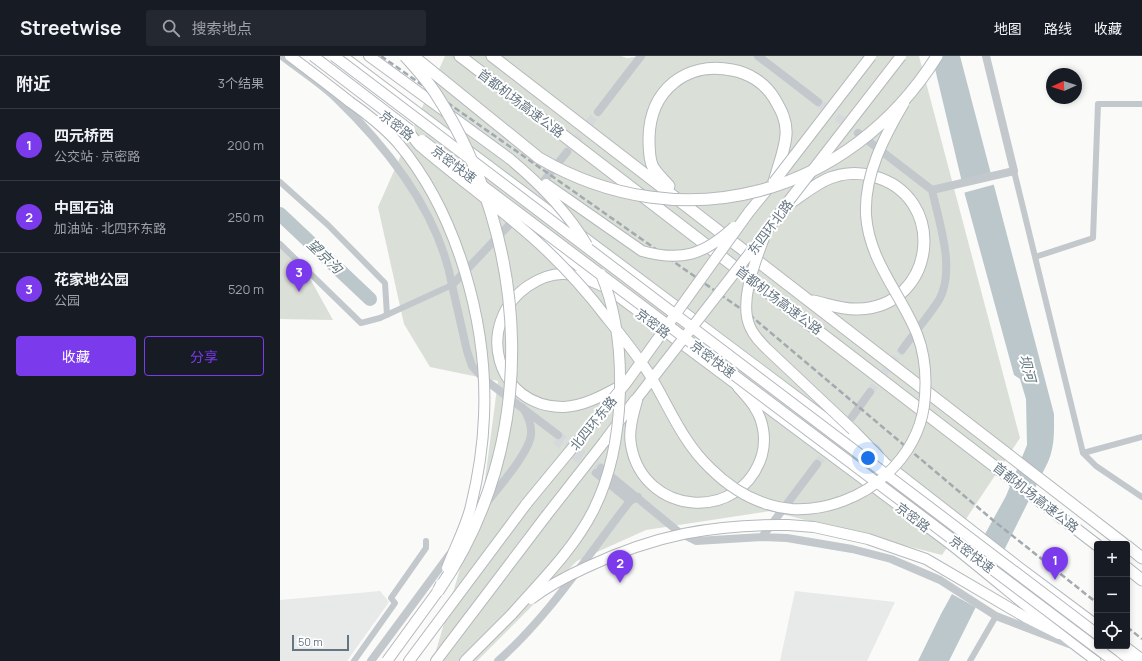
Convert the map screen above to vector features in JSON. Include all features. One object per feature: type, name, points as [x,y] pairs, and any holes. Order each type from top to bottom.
[{"type":"highway","points":[[290,56],[376,122],[398,143],[420,173],[441,211],[463,266],[471,293],[478,327],[482,374],[484,416],[481,447],[471,508],[438,591]]},
{"type":"highway","name":"京密快速","points":[[313,56],[1114,661]]},
{"type":"highway","name":"京密快速","points":[[334,56],[1094,632]]},
{"type":"highway","points":[[369,56],[510,159],[642,251],[660,256],[694,254],[714,244],[749,212]]},
{"type":"highway","points":[[387,661],[455,567],[475,530],[493,477],[502,441],[512,376],[511,320],[501,250],[479,179],[469,156],[435,92],[405,56]]},
{"type":"highway","points":[[413,56],[539,158],[559,169],[614,189],[633,194],[690,200],[723,198],[763,190],[790,182],[819,168],[860,142],[907,98],[915,89],[937,56]]},
{"type":"highway","name":"首都机场高速公路","points":[[460,56],[1094,543]]},
{"type":"highway","name":"首都机场高速公路","points":[[492,56],[681,200],[993,444],[1120,541]]},
{"type":"highway","name":"东四环北路","points":[[774,182],[870,56]]},
{"type":"highway","name":"东四环北路","points":[[638,397],[901,56]]},
{"type":"highway","points":[[681,200],[653,167],[649,145],[649,132],[654,108],[667,88],[679,78],[696,70],[721,68],[736,71],[749,75],[761,83],[771,93],[785,118],[786,135],[774,182]]},
{"type":"highway","points":[[404,126],[419,145],[451,173],[531,236],[564,270],[604,315],[647,371],[694,450],[710,469],[745,496],[761,503],[794,509],[811,509],[852,498],[883,478],[908,452],[915,438],[923,413],[926,377],[922,350],[911,321],[873,251],[866,216],[867,193],[872,170],[893,122],[907,98]]},
{"type":"highway","points":[[465,661],[512,614],[564,554],[593,511],[612,455],[617,431],[620,378],[616,331],[608,296],[593,254],[580,232],[553,198],[538,182],[510,159]]},
{"type":"highway","points":[[784,207],[830,178],[846,174],[863,173],[892,182],[905,192],[915,206],[922,222],[924,238],[923,255],[919,269],[912,281],[892,300],[878,306],[857,309],[808,300]]},
{"type":"highway","name":"北四环东路","points":[[409,661],[527,503],[626,383],[749,212],[774,182]]},
{"type":"highway","points":[[766,232],[749,280],[747,311],[750,326],[756,338],[853,430],[884,462]]},
{"type":"highway","points":[[605,287],[578,276],[562,274],[535,281],[521,291],[510,302],[505,311],[498,327],[496,343],[499,359],[507,377],[519,391],[545,404],[564,407],[594,400],[626,383]]},
{"type":"highway","points":[[638,397],[632,425],[630,444],[634,459],[642,474],[651,485],[662,493],[686,502],[702,503],[718,500],[734,493],[747,482],[758,468],[765,446],[763,428],[756,409],[738,387]]},
{"type":"highway","name":"北四环东路","points":[[436,661],[638,397]]},
{"type":"highway","points":[[512,614],[538,593],[563,579],[616,554],[642,544],[695,530],[762,525],[788,525],[814,527],[868,539],[897,548],[944,569],[1025,617],[1059,634]]},
{"type":"highway","points":[[1130,548],[1142,558]]},
{"type":"highway","points":[[1130,570],[1142,580]]},
{"type":"highway","points":[[1116,649],[1132,661]]},
{"type":"main road","name":"京密路","points":[[307,56],[605,287],[947,542],[1002,585],[1059,634],[1096,661]]},
{"type":"main road","name":"京密路","points":[[343,56],[884,462],[1094,623]]},
{"type":"main road","points":[[1129,649],[1142,659]]},
{"type":"street","points":[[282,56],[333,96],[358,120],[385,152],[406,181],[440,241],[449,269],[466,351],[472,366],[484,379],[523,408],[556,438],[543,430],[531,434]]},
{"type":"street","points":[[598,112],[641,56]]},
{"type":"street","points":[[758,56],[818,102]]},
{"type":"street","points":[[986,56],[1083,452],[1096,466],[1142,497]]},
{"type":"street","points":[[1035,257],[1093,238],[1098,104],[1142,104]]},
{"type":"street","points":[[858,133],[932,190],[944,247],[946,278],[939,299],[902,350]]},
{"type":"street","points":[[538,188],[567,152]]},
{"type":"street","points":[[932,190],[1014,171]]},
{"type":"street","points":[[280,182],[328,225],[385,283],[387,315]]},
{"type":"street","points":[[280,244],[361,323],[387,315],[452,285],[511,224]]},
{"type":"street","points":[[852,417],[870,392]]},
{"type":"street","points":[[371,661],[528,446],[531,434],[529,419],[523,408]]},
{"type":"street","points":[[1083,452],[1142,437]]},
{"type":"street","points":[[762,537],[817,464]]},
{"type":"street","points":[[630,501],[598,471],[638,497],[680,533],[696,541],[762,537],[804,540],[852,549],[892,559],[940,580],[996,616],[1062,640],[1080,650]]},
{"type":"street","points":[[498,661],[516,645],[555,602],[591,551],[630,501],[638,497]]},
{"type":"street","points":[[354,661],[395,603],[391,598],[426,548],[426,541]]},
{"type":"street","points":[[970,661],[996,616]]},
{"type":"shaded area","points":[[445,56],[621,56],[627,58],[644,56],[919,56],[1020,438],[942,555],[770,511],[646,530],[577,561],[477,661],[433,661],[484,487],[498,381],[430,367],[404,324],[378,207]]},
{"type":"shaded area","points":[[280,245],[303,266],[333,320],[280,319]]},
{"type":"shaded area","points":[[380,591],[389,602],[347,661],[280,661],[280,600]]},
{"type":"shaded area","points":[[795,591],[895,602],[867,661],[780,661]]},
{"type":"water","name":"坝河","points":[[932,56],[960,56],[1054,414],[1053,444],[1048,462],[949,661],[918,661],[941,614],[1006,496],[1027,445],[1026,399],[1020,379],[1014,375],[965,195]]},
{"type":"pier","points":[[993,172],[996,184],[963,193],[960,180]]},
{"type":"pier","points":[[982,535],[1005,553],[977,608],[950,593]]},
{"type":"waterway","name":"望京沟","points":[[280,214],[370,299]]},
{"type":"tunnel","points":[[818,102],[858,133]]},
{"type":"tunnel","points":[[567,152],[598,112]]},
{"type":"tunnel","points":[[515,218],[538,188]]},
{"type":"tunnel","points":[[870,392],[902,350]]},
{"type":"tunnel","points":[[817,464],[841,433]]},
{"type":"tunnel","points":[[558,435],[601,468]]},
{"type":"tunnel","points":[[555,440],[596,473]]},
{"type":"railway","points":[[381,56],[751,316],[994,521],[1094,601]]},
{"type":"railway","points":[[1130,629],[1142,639]]},
{"type":"place","name":"花家地公园","points":[[299,292]]},
{"type":"place","name":"四元桥西","points":[[1055,580]]},
{"type":"place","name":"中国石油","points":[[620,583]]}]
